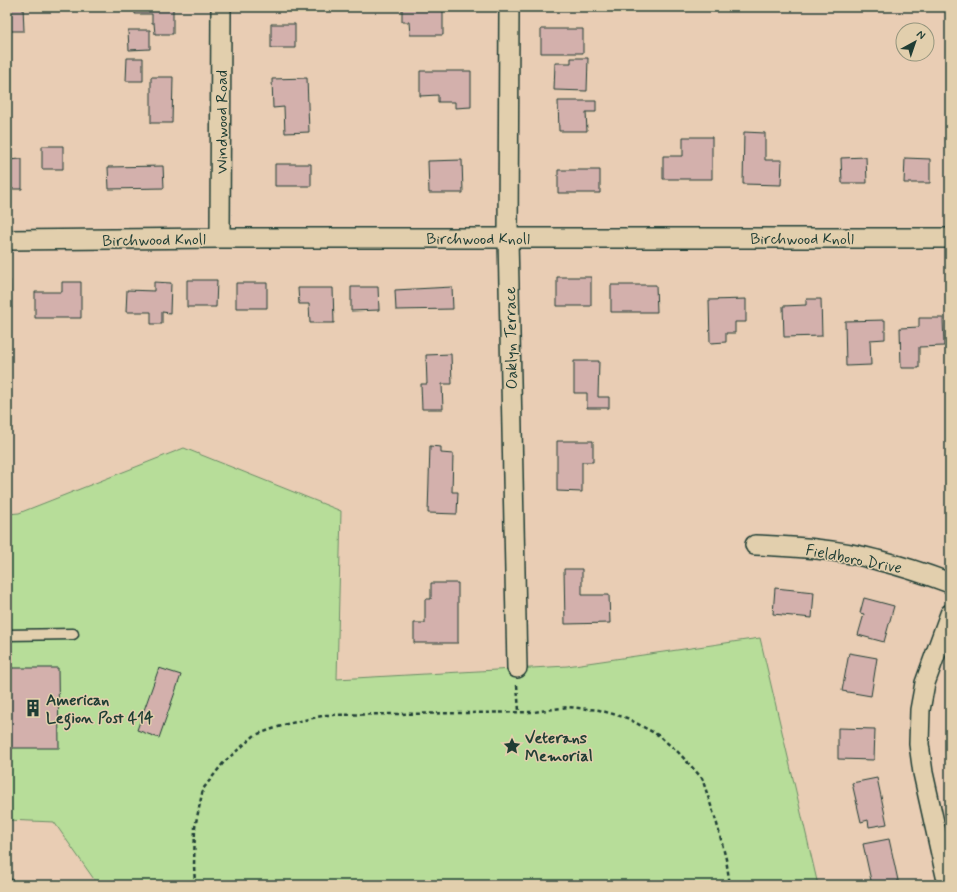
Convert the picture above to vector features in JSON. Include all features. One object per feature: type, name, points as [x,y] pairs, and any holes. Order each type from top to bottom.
[{"type":"street","name":"Windwood Road","points":[[220,238],[221,7]]},
{"type":"street","name":"Oaklyn Terrace","points":[[509,7],[508,238],[517,676]]},
{"type":"street","name":"Birchwood Knoll","points":[[7,240],[220,238],[950,238]]},
{"type":"street","name":"Fieldboro Drive","points":[[755,545],[786,546],[831,551],[876,559],[950,583]]},
{"type":"street","points":[[948,885],[923,773],[919,744],[920,710],[925,683],[950,614]]},
{"type":"lane","points":[[7,635],[73,634]]},
{"type":"path","points":[[517,676],[519,711]]},
{"type":"path","points":[[195,885],[195,827],[203,789],[224,762],[255,735],[286,724],[326,715],[519,711],[534,712],[568,707],[599,710],[627,718],[658,735],[678,752],[702,778],[717,824],[726,859],[730,885]]},
{"type":"green space","points":[[184,448],[341,511],[337,679],[567,666],[760,638],[818,885],[98,885],[54,822],[7,820],[7,514],[19,513]]},
{"type":"building","points":[[7,7],[23,7],[24,31],[7,31]]},
{"type":"building","points":[[135,7],[173,7],[173,34],[155,34],[154,23],[152,23],[152,14],[135,14]]},
{"type":"building","points":[[402,7],[443,7],[443,35],[410,35],[409,22],[402,22]]},
{"type":"building","points":[[271,24],[295,24],[295,48],[271,48]]},
{"type":"building","points":[[541,29],[583,29],[583,53],[541,53]]},
{"type":"building","points":[[128,30],[150,30],[150,49],[129,50]]},
{"type":"building","points":[[127,58],[143,58],[143,81],[126,81]]},
{"type":"building","points":[[571,58],[588,58],[587,91],[554,90],[555,63],[571,63]]},
{"type":"building","points":[[420,71],[471,71],[471,107],[455,108],[455,102],[438,102],[438,95],[420,96]]},
{"type":"building","points":[[151,77],[173,77],[172,123],[151,123]]},
{"type":"building","points":[[307,78],[309,132],[285,133],[284,107],[273,108],[272,79]]},
{"type":"building","points":[[558,101],[596,101],[596,112],[586,112],[587,131],[559,131]]},
{"type":"building","points":[[744,132],[765,133],[765,160],[782,160],[781,185],[743,184]]},
{"type":"building","points":[[683,137],[712,137],[712,179],[663,179],[663,156],[683,156]]},
{"type":"building","points":[[42,146],[63,146],[63,169],[42,169]]},
{"type":"building","points":[[866,157],[867,183],[842,183],[841,158]]},
{"type":"building","points":[[905,158],[930,159],[930,183],[904,183]]},
{"type":"building","points":[[22,159],[22,189],[7,189],[7,160]]},
{"type":"building","points":[[462,160],[463,193],[429,193],[428,161]]},
{"type":"building","points":[[275,164],[311,164],[311,186],[275,186]]},
{"type":"building","points":[[163,166],[164,188],[109,189],[108,167]]},
{"type":"building","points":[[558,170],[600,170],[600,193],[558,193]]},
{"type":"building","points":[[557,277],[591,277],[591,306],[557,306]]},
{"type":"building","points":[[7,280],[10,280],[11,309],[7,309]]},
{"type":"building","points":[[187,280],[217,280],[216,307],[187,307]]},
{"type":"building","points":[[62,282],[81,282],[81,318],[35,318],[35,292],[62,292]]},
{"type":"building","points":[[154,282],[171,283],[170,313],[162,312],[162,324],[151,324],[151,312],[126,312],[127,290],[154,291]]},
{"type":"building","points":[[236,283],[267,283],[267,308],[236,308]]},
{"type":"building","points":[[611,285],[656,285],[657,312],[611,312]]},
{"type":"building","points":[[351,287],[378,287],[379,310],[351,311]]},
{"type":"building","points":[[452,287],[453,309],[396,310],[395,290]]},
{"type":"building","points":[[298,288],[333,288],[334,323],[310,323],[309,304],[299,304]]},
{"type":"building","points":[[746,299],[746,322],[735,322],[735,333],[726,333],[726,342],[710,343],[709,300]]},
{"type":"building","points":[[806,299],[821,299],[822,336],[784,337],[783,306],[806,305]]},
{"type":"building","points":[[919,318],[943,318],[944,346],[919,347],[919,368],[901,368],[900,328],[919,327]]},
{"type":"building","points":[[885,320],[885,339],[870,340],[871,365],[846,366],[845,321]]},
{"type":"building","points":[[451,354],[452,384],[442,384],[443,409],[422,409],[421,384],[427,384],[426,355]]},
{"type":"building","points":[[574,361],[599,361],[598,397],[609,397],[609,408],[587,408],[587,393],[574,393]]},
{"type":"building","points":[[557,441],[593,441],[593,462],[582,462],[582,492],[557,491]]},
{"type":"building","points":[[430,446],[441,447],[441,453],[453,454],[452,492],[458,492],[457,514],[428,513]]},
{"type":"building","points":[[564,569],[582,569],[582,595],[609,595],[610,623],[565,624]]},
{"type":"building","points":[[431,583],[458,583],[458,643],[414,643],[414,623],[425,623],[425,599],[431,599]]},
{"type":"building","points":[[775,588],[814,592],[812,618],[773,614]]},
{"type":"building","points":[[864,598],[894,606],[884,642],[858,635],[864,614],[860,613]]},
{"type":"building","points":[[849,653],[877,658],[871,696],[842,691]]},
{"type":"building","name":"American Legion Post 414","points":[[7,668],[58,668],[59,748],[7,748]]},
{"type":"building","points":[[159,668],[181,675],[159,738],[137,730]]},
{"type":"building","points":[[838,728],[875,729],[874,760],[838,759]]},
{"type":"building","points":[[877,778],[887,824],[869,827],[868,820],[861,822],[852,783]]},
{"type":"building","points":[[889,839],[899,885],[872,885],[863,844]]},
{"type":"building","points":[[7,872],[15,885],[7,885]]},
{"type":"place","name":"American Legion Post 414","points":[[33,708]]},
{"type":"place","name":"Veterans Memorial","points":[[512,746]]}]
